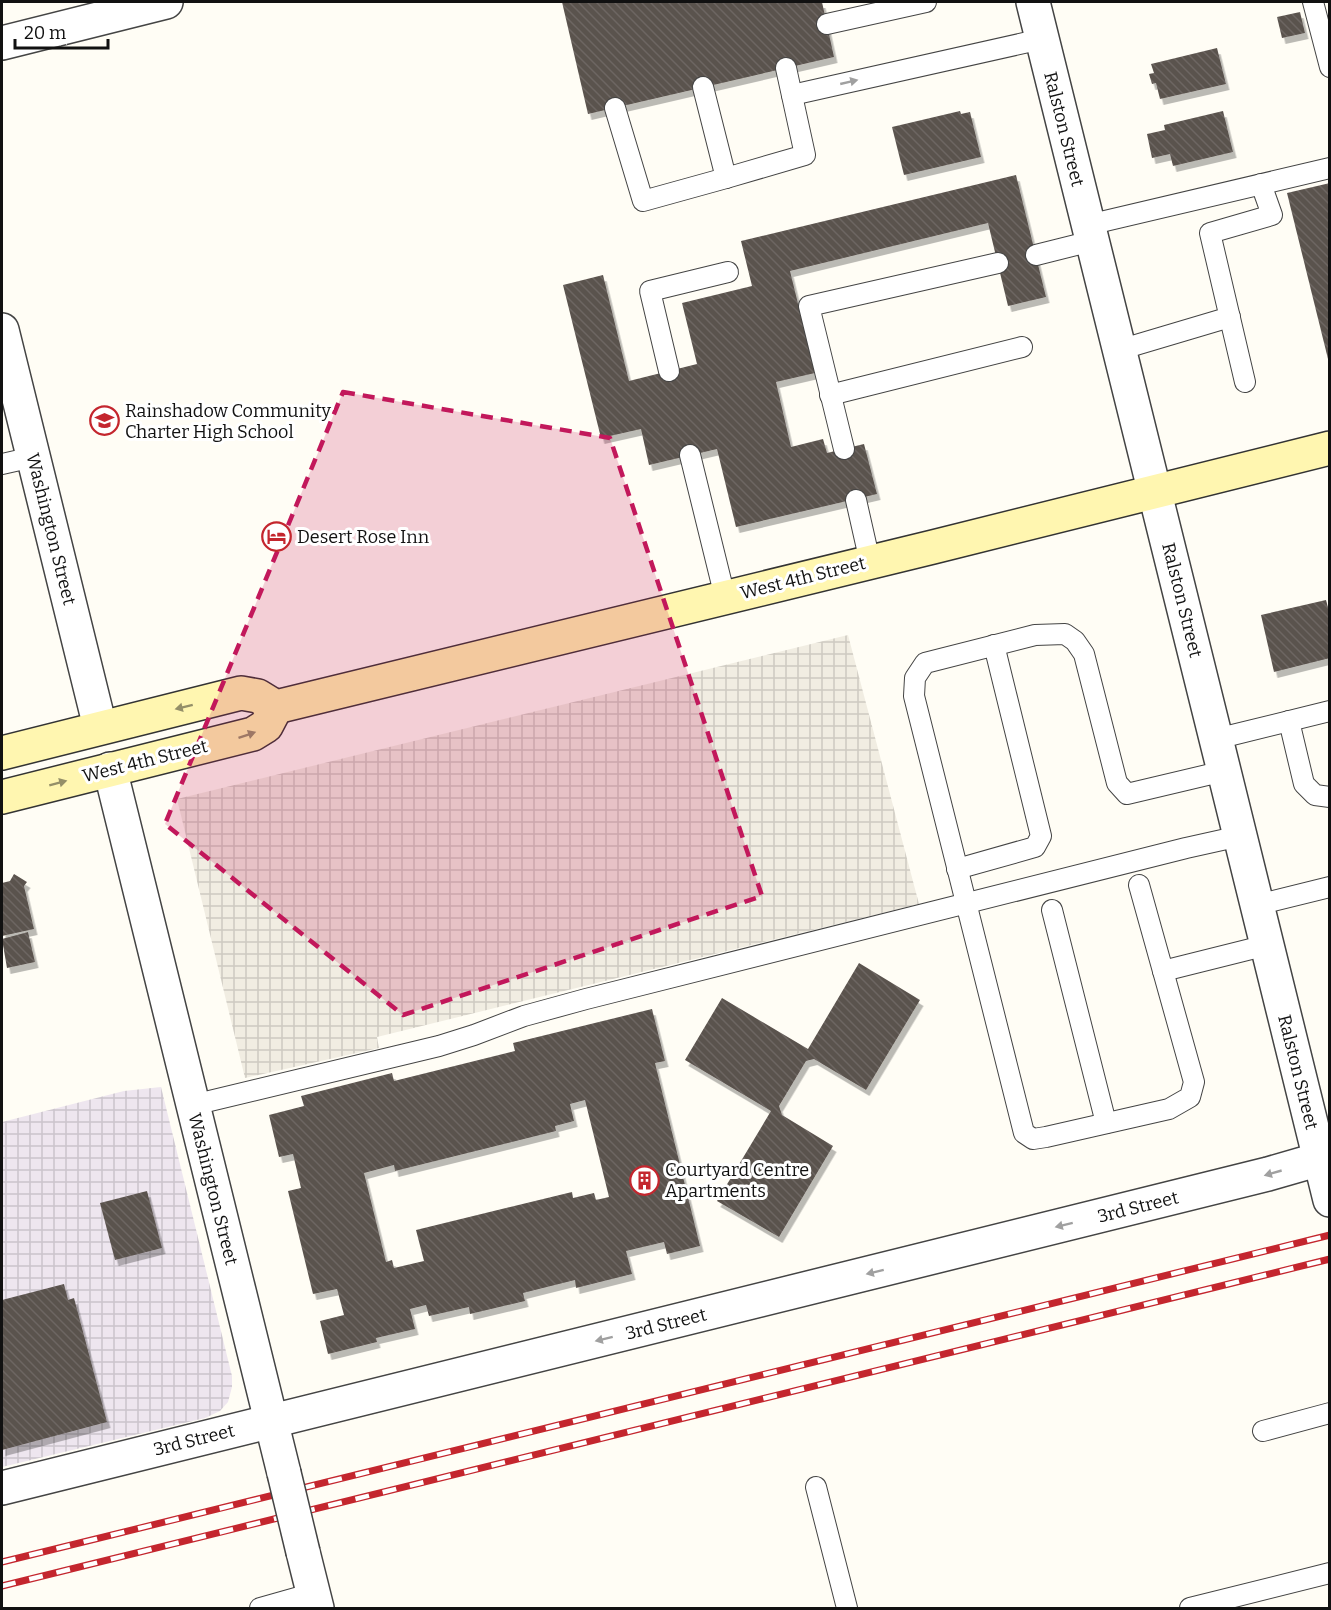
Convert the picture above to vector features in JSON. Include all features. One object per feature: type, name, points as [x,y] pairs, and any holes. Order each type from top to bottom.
[{"type":"main road","name":"West 4th Street","points":[[2,797],[253,734],[266,726],[276,707],[1329,448]]},
{"type":"main road","points":[[2,753],[241,693],[258,696],[276,707]]},
{"type":"street","points":[[2,43],[166,2]]},
{"type":"street","name":"Ralston Street","points":[[1033,2],[1267,945],[1324,1157],[1329,1200]]},
{"type":"street","name":"Washington Street","points":[[2,330],[100,727]]},
{"type":"street","name":"Washington Street","points":[[110,769],[315,1600]]},
{"type":"street","name":"3rd Street","points":[[2,1488],[1234,1183],[1324,1157]]},
{"type":"lane","points":[[827,24],[926,2]]},
{"type":"lane","points":[[1313,2],[1329,67]]},
{"type":"lane","points":[[792,95],[1042,39]]},
{"type":"lane","points":[[615,108],[643,201],[805,155],[786,68]]},
{"type":"lane","points":[[703,87],[726,178]]},
{"type":"lane","points":[[1036,255],[1090,233],[1261,184],[1329,168]]},
{"type":"lane","points":[[1245,382],[1210,233],[1272,215],[1261,184]]},
{"type":"lane","points":[[844,449],[809,306],[998,263]]},
{"type":"lane","points":[[669,370],[650,291],[728,272]]},
{"type":"lane","points":[[1119,350],[1230,317]]},
{"type":"lane","points":[[830,395],[1022,347]]},
{"type":"lane","points":[[690,456],[725,597]]},
{"type":"lane","points":[[2,464],[33,457]]},
{"type":"lane","points":[[856,500],[870,562]]},
{"type":"lane","points":[[1139,885],[1194,1082],[1190,1096],[1169,1109],[1033,1139],[1024,1133],[914,696],[915,678],[924,663],[1035,635],[1065,634],[1075,641],[1084,654],[1117,783],[1127,794],[1224,771]]},
{"type":"lane","points":[[957,869],[1035,848],[1041,836],[994,645]]},
{"type":"lane","points":[[1216,739],[1329,711]]},
{"type":"lane","points":[[1289,721],[1304,784],[1315,795],[1329,796]]},
{"type":"lane","points":[[193,1105],[438,1046],[539,1012],[1240,836]]},
{"type":"lane","points":[[1257,905],[1329,887]]},
{"type":"lane","points":[[1052,910],[1106,1123]]},
{"type":"lane","points":[[1163,971],[1267,945]]},
{"type":"lane","points":[[1263,1431],[1329,1413]]},
{"type":"lane","points":[[816,1487],[847,1608]]},
{"type":"lane","points":[[1190,1608],[1329,1573]]},
{"type":"lane","points":[[260,1608],[315,1600]]},
{"type":"highlighted area","points":[[343,392],[610,438],[762,896],[403,1015],[165,824]]},
{"type":"shaded area","points":[[848,635],[919,904],[377,1037],[379,1048],[245,1078],[177,799]]},
{"type":"shaded area","points":[[161,1087],[232,1376],[228,1402],[220,1411],[205,1418],[2,1467],[2,1122],[124,1091]]},
{"type":"building","points":[[562,2],[822,2],[834,57],[588,114]]},
{"type":"building","points":[[1300,12],[1305,33],[1282,38],[1277,17]]},
{"type":"building","points":[[1217,48],[1226,84],[1160,99],[1156,83],[1152,84],[1149,74],[1154,73],[1151,64]]},
{"type":"building","points":[[960,111],[961,114],[970,112],[981,157],[904,175],[892,127]]},
{"type":"building","points":[[1223,111],[1233,152],[1173,166],[1170,154],[1152,158],[1147,134],[1165,130],[1164,125]]},
{"type":"building","points":[[1016,175],[1046,297],[1008,306],[988,223],[790,271],[815,373],[776,382],[791,447],[823,439],[827,453],[864,444],[877,494],[736,527],[717,449],[649,465],[641,429],[601,438],[563,285],[603,275],[629,381],[697,364],[682,303],[752,286],[741,241]]},
{"type":"building","points":[[1330,183],[1330,363],[1329,363],[1287,193]]},
{"type":"building","points":[[1326,600],[1330,615],[1330,658],[1274,672],[1261,615]]},
{"type":"building","points":[[14,874],[27,882],[24,886],[34,929],[2,936],[2,883],[10,881]]},
{"type":"building","points":[[28,932],[35,962],[7,968],[2,939]]},
{"type":"building","points":[[859,963],[920,1000],[866,1090],[814,1059],[806,1061],[779,1106],[782,1115],[833,1146],[779,1237],[717,1201],[771,1111],[685,1060],[722,998],[808,1049]]},
{"type":"building","name":"Courtyard Centre Apartments","points":[[652,1009],[665,1061],[655,1063],[700,1246],[667,1254],[664,1242],[626,1251],[632,1274],[576,1288],[575,1280],[523,1293],[525,1301],[470,1314],[469,1307],[429,1316],[426,1305],[410,1309],[415,1329],[376,1338],[377,1342],[328,1354],[320,1321],[344,1315],[337,1289],[313,1294],[288,1191],[301,1188],[293,1154],[279,1157],[269,1115],[304,1106],[301,1096],[392,1073],[394,1081],[515,1051],[513,1043]],"holes":[[[585,1100],[609,1197],[596,1200],[594,1193],[573,1198],[572,1192],[416,1230],[424,1261],[394,1268],[392,1260],[386,1262],[364,1173],[394,1165],[395,1171],[556,1131],[555,1126],[574,1121],[570,1104]]]},
{"type":"building","points":[[147,1191],[162,1248],[115,1260],[100,1203]]},
{"type":"building","points":[[64,1284],[68,1300],[74,1298],[107,1422],[2,1450],[2,1300]]},
{"type":"railway","points":[[2,1562],[1330,1235]]},
{"type":"railway","points":[[2,1586],[1330,1259]]},
{"type":"place","name":"Rainshadow Community Charter High School","points":[[104,421]]},
{"type":"place","name":"Desert Rose Inn","points":[[276,537]]},
{"type":"place","name":"Courtyard Centre Apartments","points":[[644,1180]]}]
